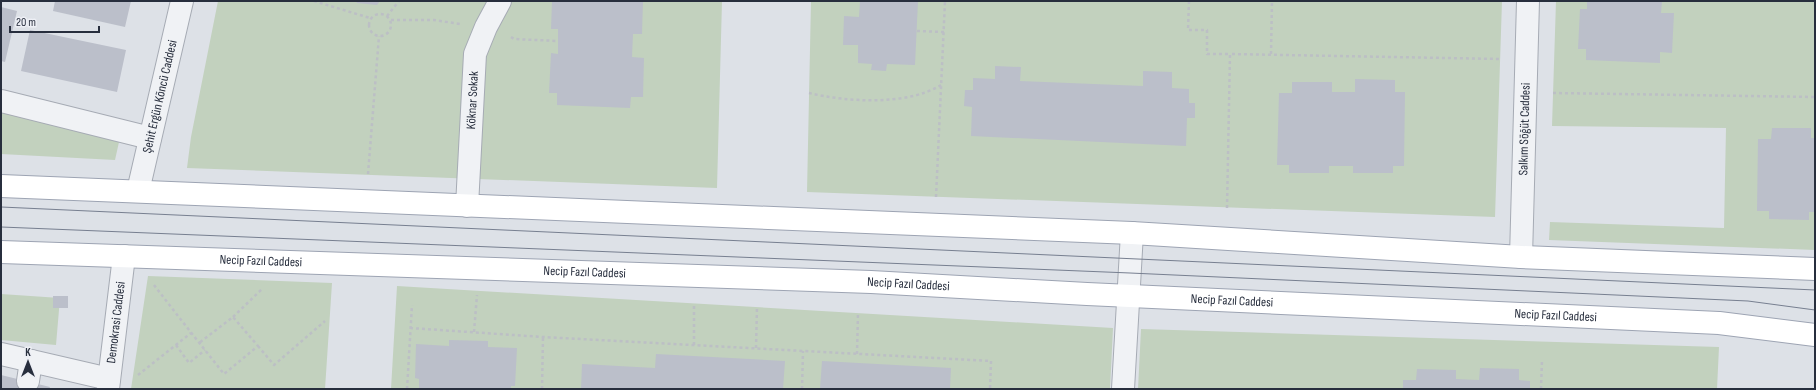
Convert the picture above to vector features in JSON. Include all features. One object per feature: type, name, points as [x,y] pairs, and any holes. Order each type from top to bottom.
[{"type":"main road","points":[[1,186],[1226,237],[1521,257],[1815,269]]},
{"type":"main road","name":"Necip Fazıl Caddesi","points":[[1,252],[871,282],[1595,318],[1719,322],[1815,335]]},
{"type":"street","name":"Şehit Ergün Köncü Caddesi","points":[[138,191],[182,1]]},
{"type":"street","name":"Köknar Sokak","points":[[467,206],[475,54],[486,27],[500,1]]},
{"type":"street","name":"Salkım Söğüt Caddesi","points":[[1521,257],[1528,1]]},
{"type":"street","points":[[1,101],[150,138]]},
{"type":"street","points":[[1123,389],[1132,233]]},
{"type":"street","name":"Demokrasi Caddesi","points":[[108,384],[124,256]]},
{"type":"street","points":[[1,354],[30,371],[108,384]]},
{"type":"path","points":[[314,1],[370,18]]},
{"type":"path","points":[[387,16],[399,1]]},
{"type":"path","points":[[936,197],[945,1]]},
{"type":"path","points":[[1189,1],[1188,30],[1207,30],[1207,54],[1500,59]]},
{"type":"path","points":[[1271,54],[1272,1]]},
{"type":"path","points":[[370,18],[376,14],[387,16],[391,20],[434,20],[486,27]]},
{"type":"path","points":[[370,18],[369,29],[374,34],[379,36],[388,33],[391,26],[391,20]]},
{"type":"path","points":[[917,31],[944,32]]},
{"type":"path","points":[[368,175],[379,36]]},
{"type":"path","points":[[509,36],[514,39],[558,41]]},
{"type":"path","points":[[1227,208],[1230,54]]},
{"type":"path","points":[[809,93],[843,99],[894,98],[920,94],[941,85]]},
{"type":"path","points":[[1553,93],[1815,97]]},
{"type":"path","points":[[153,282],[224,374],[258,346]]},
{"type":"path","points":[[199,343],[233,317],[265,286]]},
{"type":"path","points":[[474,332],[477,291]]},
{"type":"path","points":[[694,303],[694,345]]},
{"type":"path","points":[[407,389],[412,305]]},
{"type":"path","points":[[756,348],[757,307]]},
{"type":"path","points":[[857,354],[858,313]]},
{"type":"path","points":[[233,317],[274,365],[325,321]]},
{"type":"path","points":[[410,328],[543,337],[991,361],[990,389]]},
{"type":"path","points":[[133,378],[191,333]]},
{"type":"path","points":[[542,389],[543,337]]},
{"type":"path","points":[[176,345],[189,363],[205,350]]},
{"type":"path","points":[[802,389],[804,351]]},
{"type":"path","points":[[1541,389],[1542,360]]},
{"type":"green space","points":[[218,1],[722,1],[717,188],[187,168],[191,137]]},
{"type":"green space","points":[[811,1],[1502,1],[1495,217],[807,192]]},
{"type":"green space","points":[[1556,1],[1815,1],[1815,250],[1549,240],[1550,222],[1724,228],[1726,128],[1552,126]]},
{"type":"green space","points":[[1,112],[119,142],[115,160],[1,154]]},
{"type":"green space","points":[[148,276],[332,283],[325,389],[131,389]]},
{"type":"green space","points":[[397,286],[1113,328],[1110,389],[391,389]]},
{"type":"green space","points":[[1,294],[60,298],[56,345],[1,340]]},
{"type":"green space","points":[[1141,329],[1719,347],[1717,389],[1138,389]]},
{"type":"building","points":[[55,1],[131,1],[125,27],[53,11]]},
{"type":"building","points":[[356,1],[380,1],[377,5],[357,3]]},
{"type":"building","points":[[552,1],[643,1],[642,34],[633,34],[632,57],[644,58],[643,97],[631,97],[630,108],[557,105],[557,93],[549,93],[551,53],[558,54],[558,29],[551,29]]},
{"type":"building","points":[[860,1],[918,1],[915,65],[887,64],[886,71],[871,70],[872,64],[858,63],[858,45],[843,45],[844,16],[859,17]]},
{"type":"building","points":[[1587,1],[1662,1],[1661,13],[1674,13],[1672,53],[1660,52],[1660,63],[1586,60],[1586,49],[1578,49],[1580,9],[1587,9]]},
{"type":"building","points":[[1,7],[17,11],[5,62],[1,61]]},
{"type":"building","points":[[30,30],[126,50],[117,92],[21,71]]},
{"type":"building","points":[[995,66],[1021,67],[1020,81],[1143,86],[1143,71],[1172,72],[1172,88],[1189,89],[1189,103],[1195,103],[1195,118],[1187,118],[1186,146],[971,136],[972,107],[964,106],[965,90],[973,90],[973,78],[995,79]]},
{"type":"building","points":[[1355,79],[1395,80],[1395,92],[1405,92],[1404,166],[1393,166],[1393,173],[1353,173],[1353,166],[1329,166],[1329,173],[1289,173],[1289,165],[1277,165],[1279,93],[1292,93],[1292,82],[1332,82],[1332,92],[1355,92]]},
{"type":"building","points":[[1772,128],[1811,128],[1811,138],[1815,138],[1815,212],[1809,212],[1809,220],[1769,219],[1769,211],[1757,211],[1758,139],[1771,139]]},
{"type":"building","points":[[53,296],[68,296],[68,308],[53,308]]},
{"type":"building","points":[[449,340],[488,341],[488,347],[517,348],[515,386],[511,386],[511,389],[419,389],[419,379],[415,378],[416,344],[449,346]]},
{"type":"building","points":[[656,354],[785,361],[783,389],[581,389],[582,364],[655,368]]},
{"type":"building","points":[[822,361],[951,368],[950,389],[820,389]]},
{"type":"building","points":[[1480,368],[1519,369],[1519,380],[1530,381],[1530,389],[1403,389],[1403,380],[1416,380],[1417,369],[1456,370],[1456,379],[1479,380]]},
{"type":"building","points":[[1,375],[50,387],[49,389],[1,389]]},
{"type":"tram line","points":[[1,207],[1815,290]]},
{"type":"tram line","points":[[1,227],[1130,273],[1748,301],[1815,310]]}]
